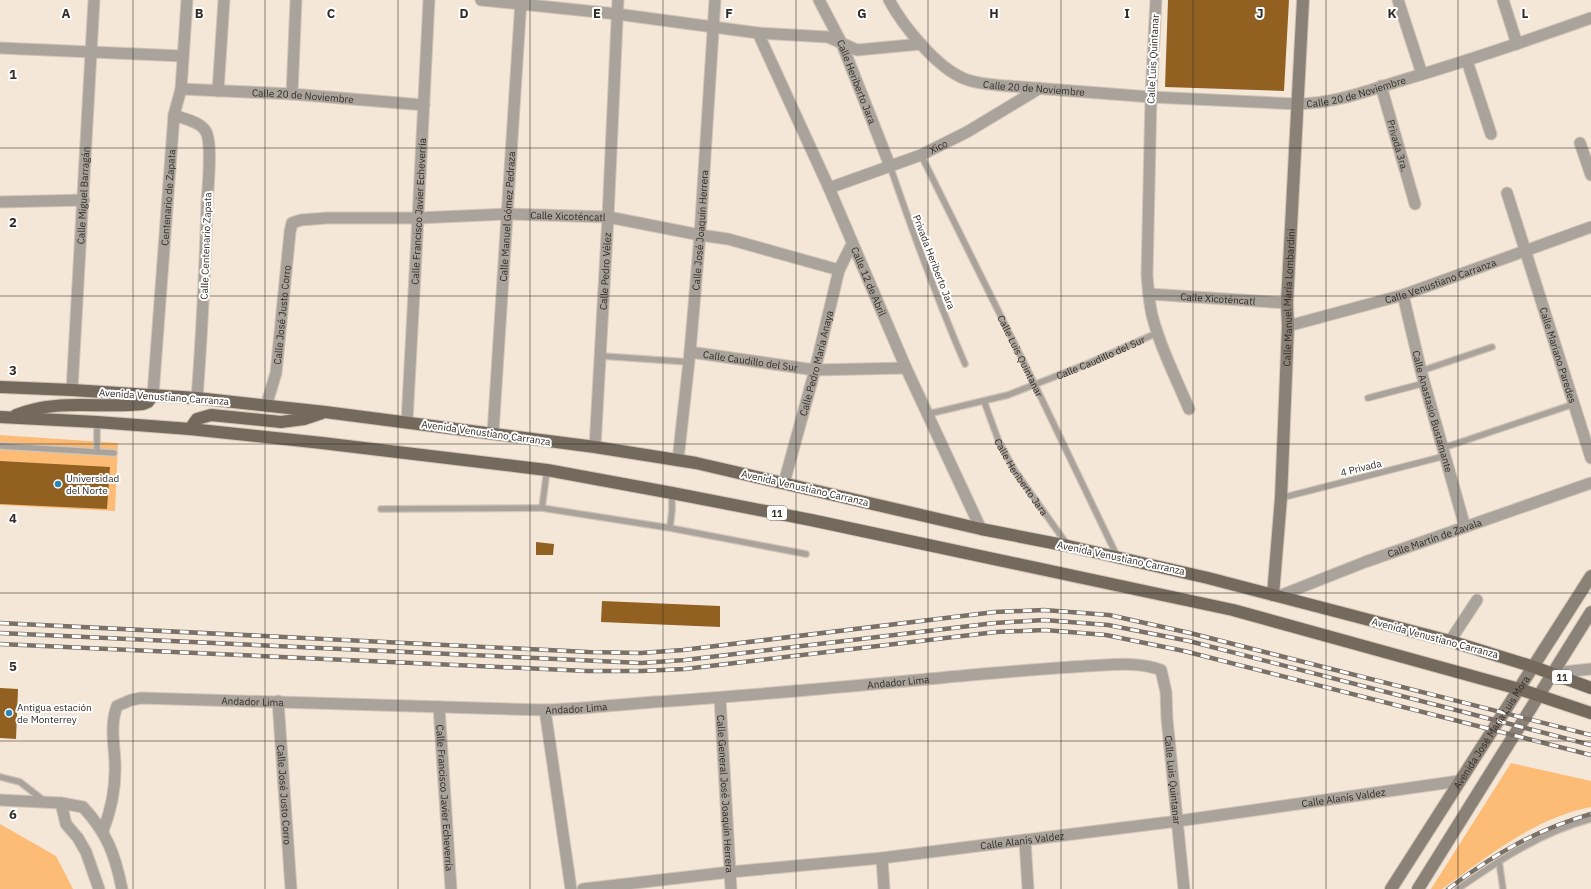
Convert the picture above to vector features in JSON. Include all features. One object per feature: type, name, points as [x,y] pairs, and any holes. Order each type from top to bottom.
[{"type":"main road","name":"Avenida Venustiano Carranza","points":[[0,387],[197,398],[492,433],[678,460],[981,529],[1118,557],[1276,595],[1450,641],[1553,673],[1591,688]]},
{"type":"main road","points":[[5,417],[41,408],[74,405],[120,406],[143,404],[148,402],[153,396]]},
{"type":"main road","points":[[190,429],[197,419],[207,416],[281,422],[304,419],[325,412]]},
{"type":"main road","name":"11","points":[[5,417],[190,429],[322,443],[547,470],[672,493],[818,521],[1233,610],[1519,689],[1591,713]]},
{"type":"street","name":"Calle Miguel Barragán","points":[[72,390],[84,200],[94,0]]},
{"type":"street","name":"Centenario de Zapata","points":[[153,396],[174,115],[181,89],[187,0]]},
{"type":"street","points":[[218,91],[224,0]]},
{"type":"street","points":[[292,94],[296,0]]},
{"type":"street","name":"Calle Francisco Javier Echeverría","points":[[406,422],[429,0]]},
{"type":"street","points":[[481,0],[521,2],[714,26],[758,33],[828,37],[858,50],[920,44]]},
{"type":"street","name":"Calle Pedro Vélez","points":[[595,447],[601,356],[618,0]]},
{"type":"street","name":"Calle José Joaquín Herrera","points":[[678,460],[690,357],[700,235],[715,0]]},
{"type":"street","name":"Calle Heriberto Jara","points":[[819,0],[842,44],[890,166]]},
{"type":"street","name":"Calle 20 de Noviembre","points":[[889,0],[906,27],[920,44],[950,70],[965,79],[985,84],[1151,97],[1298,104],[1316,104],[1348,98],[1381,86],[1467,61],[1591,18]]},
{"type":"street","name":"Calle Luis Quintanar","points":[[1156,0],[1151,97],[1148,252],[1149,294],[1157,333],[1189,409]]},
{"type":"street","name":"Calle Manuel María Lombardini","points":[[1276,595],[1288,326],[1287,302],[1303,0]]},
{"type":"street","points":[[1398,0],[1422,74]]},
{"type":"street","points":[[1503,0],[1517,44]]},
{"type":"street","name":"Calle Manuel Gómez Pedraza","points":[[492,433],[521,2]]},
{"type":"street","name":"Calle 12 de Abril","points":[[758,33],[829,188],[906,368],[981,529]]},
{"type":"street","points":[[0,48],[183,56]]},
{"type":"street","points":[[1467,61],[1491,134]]},
{"type":"street","name":"Privada 3ra.","points":[[1381,86],[1415,204]]},
{"type":"street","name":"Xico","points":[[829,188],[921,155],[967,132],[1040,88]]},
{"type":"street","name":"Calle 20 de Noviembre","points":[[181,89],[292,94],[424,105]]},
{"type":"street","name":"Calle Centenario Zapata","points":[[174,115],[201,126],[207,134],[208,146],[203,323],[197,398]]},
{"type":"street","points":[[1580,143],[1591,175]]},
{"type":"street","name":"Calle Mariano Paredes","points":[[1507,193],[1591,458]]},
{"type":"street","points":[[0,202],[84,200]]},
{"type":"street","name":"Calle Xicoténcatl","points":[[292,223],[301,220],[327,218],[418,218],[507,214],[608,217],[728,239],[839,270]]},
{"type":"street","name":"Calle José Justo Corro","points":[[266,406],[276,373],[288,245],[292,223]]},
{"type":"street","name":"Calle Venustiano Carranza","points":[[1288,326],[1403,295],[1591,227]]},
{"type":"street","name":"Calle Pedro María Anaya","points":[[784,483],[815,370],[839,270],[852,244]]},
{"type":"street","name":"Calle Xicoténcatl","points":[[1149,294],[1287,302]]},
{"type":"street","name":"Calle Anastasio Bustamante","points":[[1403,295],[1421,371],[1465,527]]},
{"type":"street","name":"Calle Caudillo del Sur","points":[[690,357],[815,370],[906,368]]},
{"type":"street","name":"Calle Martín de Zavala","points":[[1276,595],[1591,482]]},
{"type":"street","name":"Avenida José María Luis Mora","points":[[1391,889],[1591,576]]},
{"type":"street","points":[[1450,641],[1478,600]]},
{"type":"street","name":"Avenida José María Luis Mora","points":[[1418,889],[1591,612]]},
{"type":"street","name":"Andador Lima","points":[[103,831],[114,797],[114,714],[117,706],[130,700],[141,698],[545,710],[583,709],[1058,668],[1126,665],[1153,667],[1161,670]]},
{"type":"street","points":[[1553,673],[1591,669]]},
{"type":"street","name":"Calle Luis Quintanar","points":[[1161,670],[1166,692],[1167,719],[1184,889]]},
{"type":"street","name":"Calle General José Joaquín Herrera","points":[[720,698],[731,889]]},
{"type":"street","name":"Calle José Justo Corro","points":[[278,701],[291,889]]},
{"type":"street","name":"Calle Francisco Javier Echeverría","points":[[440,707],[451,889]]},
{"type":"street","points":[[545,710],[571,889]]},
{"type":"street","name":"Calle Alanís Valdez","points":[[583,889],[730,872],[882,858],[1178,822],[1459,782]]},
{"type":"street","points":[[0,800],[61,803],[83,807],[103,831],[111,847],[119,872],[122,889]]},
{"type":"street","points":[[61,803],[66,824],[78,838],[86,852],[99,889]]},
{"type":"street","points":[[1025,840],[1028,889]]},
{"type":"street","points":[[882,858],[884,889]]},
{"type":"lane","name":"Calle Luis Quintanar","points":[[921,155],[1118,557]]},
{"type":"lane","name":"Privada Heriberto Jara","points":[[890,166],[916,243],[965,364]]},
{"type":"lane","name":"Calle Caudillo del Sur","points":[[928,414],[1008,395],[1087,364],[1157,333]]},
{"type":"lane","points":[[1421,371],[1492,347]]},
{"type":"lane","name":"Calle Caudillo del Sur","points":[[601,356],[690,357]]},
{"type":"lane","points":[[1368,398],[1425,383]]},
{"type":"lane","name":"Calle Heriberto Jara","points":[[984,401],[999,442],[1015,472],[1068,546]]},
{"type":"lane","name":"4 Privada","points":[[1281,498],[1444,452],[1574,404]]},
{"type":"lane","points":[[97,422],[97,452]]},
{"type":"lane","points":[[0,446],[114,453]]},
{"type":"lane","points":[[542,508],[547,470]]},
{"type":"lane","points":[[670,528],[672,493]]},
{"type":"lane","points":[[381,509],[542,508],[670,528],[806,554]]},
{"type":"lane","points":[[0,777],[20,782],[47,803]]},
{"type":"lane","points":[[1458,889],[1499,861],[1554,832],[1591,819]]},
{"type":"lane","points":[[1499,861],[1502,889]]},
{"type":"shaded area","name":"Universidad del Norte","points":[[0,435],[118,443],[115,511],[0,505]]},
{"type":"shaded area","points":[[1511,763],[1591,781],[1591,807],[1570,812],[1531,829],[1494,852],[1442,889],[1431,889]]},
{"type":"shaded area","points":[[0,824],[56,856],[73,889],[0,889]]},
{"type":"building","points":[[1168,0],[1289,0],[1284,91],[1165,87]]},
{"type":"building","points":[[0,461],[110,467],[107,509],[0,504]]},
{"type":"building","points":[[536,542],[554,544],[553,555],[536,555]]},
{"type":"building","points":[[602,601],[720,606],[720,627],[601,622]]},
{"type":"building","name":"Antigua estación de Monterrey","points":[[0,688],[18,689],[16,739],[0,738]]},
{"type":"railway","points":[[0,623],[588,652],[641,653],[683,650],[995,612],[1044,610],[1109,615],[1190,633],[1591,735]]},
{"type":"railway","points":[[0,633],[641,663],[685,660],[995,623],[1044,620],[1108,625],[1189,641],[1591,745]]},
{"type":"railway","points":[[0,644],[587,671],[641,671],[685,669],[996,632],[1045,630],[1106,635],[1184,651],[1591,755]]},
{"type":"railway","points":[[1448,889],[1465,876],[1516,844],[1571,820],[1591,814]]},
{"type":"place","name":"Universidad del Norte","points":[[58,484]]},
{"type":"place","name":"Antigua estación de Monterrey","points":[[9,713]]}]
